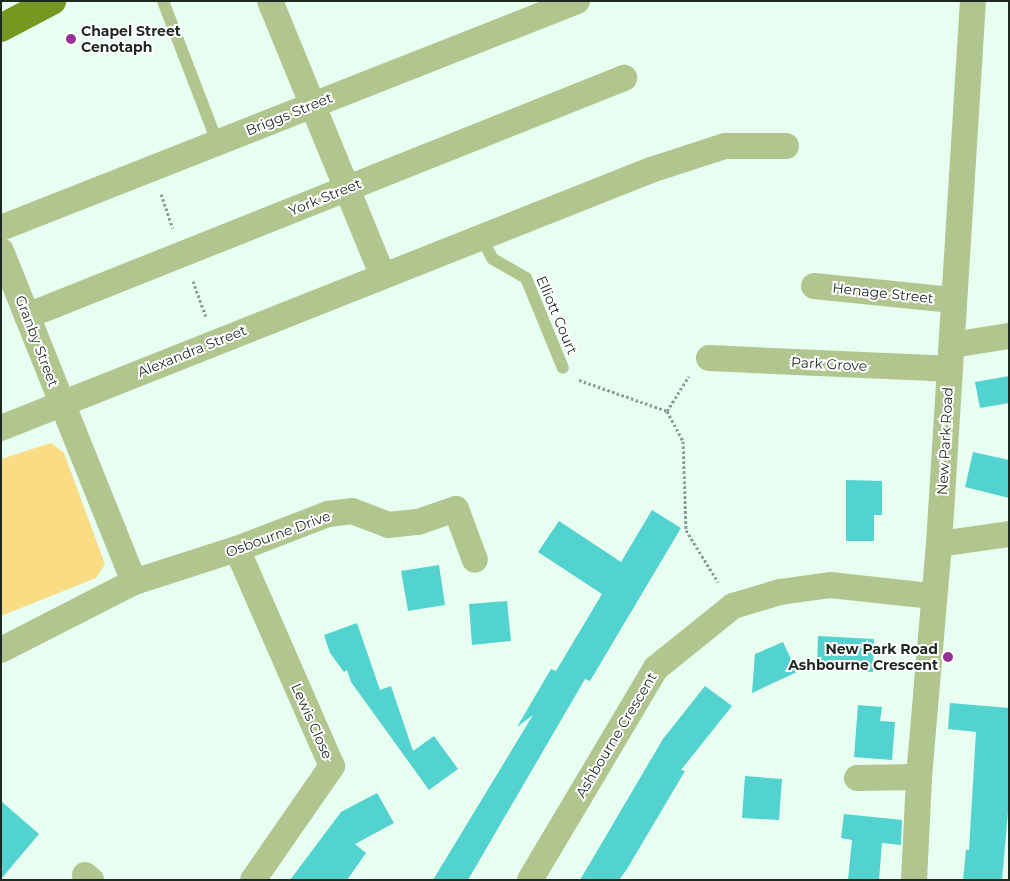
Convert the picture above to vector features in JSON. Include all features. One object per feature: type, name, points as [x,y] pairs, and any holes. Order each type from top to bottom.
[{"type":"main road","points":[[1,28],[49,2]]},
{"type":"street","points":[[270,1],[382,274]]},
{"type":"street","name":"Briggs Street","points":[[1,228],[577,1]]},
{"type":"street","name":"New Park Road","points":[[914,880],[919,777],[932,596],[939,544],[952,300],[973,1]]},
{"type":"street","name":"York Street","points":[[27,316],[624,78]]},
{"type":"street","name":"Alexandra Street","points":[[1,428],[480,235],[651,170],[725,146],[786,146]]},
{"type":"street","name":"Granby Street","points":[[1,252],[61,404]]},
{"type":"street","name":"Henage Street","points":[[814,286],[952,300]]},
{"type":"street","name":"Park Grove","points":[[709,358],[950,357],[1009,336]]},
{"type":"street","points":[[61,404],[134,582]]},
{"type":"street","name":"Osbourne Drive","points":[[1,650],[134,582],[237,549],[328,514],[352,511],[388,525],[418,522],[456,509],[475,560]]},
{"type":"street","points":[[939,544],[1009,534]]},
{"type":"street","name":"Lewis Close","points":[[237,549],[332,766],[252,880]]},
{"type":"street","name":"Ashbourne Crescent","points":[[530,880],[656,668],[733,606],[780,592],[830,585],[932,596]]},
{"type":"street","points":[[857,778],[919,777]]},
{"type":"lane","points":[[163,1],[217,142]]},
{"type":"lane","name":"Elliott Court","points":[[480,235],[493,259],[526,278],[563,368]]},
{"type":"path","points":[[667,411],[703,356],[709,358]]},
{"type":"path","points":[[563,368],[572,378],[667,411],[683,441],[686,530],[733,606]]},
{"type":"shaded area","points":[[51,443],[64,453],[105,564],[96,578],[1,616],[1,459]]},
{"type":"building","points":[[1009,376],[1009,403],[980,408],[975,382]]},
{"type":"building","points":[[973,452],[1009,460],[1009,498],[965,487]]},
{"type":"building","points":[[846,480],[882,481],[882,515],[874,515],[874,541],[846,541]]},
{"type":"building","points":[[652,510],[681,528],[590,681],[585,679],[468,880],[433,880],[533,715],[517,727],[551,669],[556,671],[602,594],[538,552],[559,521],[621,562]]},
{"type":"building","points":[[439,565],[445,605],[408,611],[401,571]]},
{"type":"building","points":[[507,601],[511,641],[472,645],[469,604]]},
{"type":"building","points":[[357,623],[380,690],[391,686],[413,751],[434,736],[458,769],[429,790],[351,682],[347,670],[344,672],[330,653],[324,635]]},
{"type":"building","points":[[818,636],[874,639],[873,672],[817,670]]},
{"type":"building","points":[[783,642],[797,672],[752,693],[755,654]]},
{"type":"building","points":[[705,686],[732,706],[681,770],[685,771],[627,869],[619,880],[580,880],[663,739]]},
{"type":"building","points":[[950,703],[1009,708],[1009,801],[1002,880],[963,880],[966,850],[969,850],[976,732],[948,729]]},
{"type":"building","points":[[858,705],[882,707],[880,721],[895,722],[892,760],[854,757]]},
{"type":"building","points":[[745,776],[782,779],[779,820],[742,818]]},
{"type":"building","points":[[377,793],[394,823],[355,844],[366,853],[347,880],[290,880],[341,812]]},
{"type":"building","points":[[1,801],[39,834],[1,879]]},
{"type":"building","points":[[844,814],[902,820],[901,845],[882,843],[879,880],[848,880],[852,840],[841,838]]},
{"type":"place","name":"Chapel Street Cenotaph","points":[[71,39]]},
{"type":"place","name":"New Park Road Ashbourne Crescent","points":[[948,657]]}]
